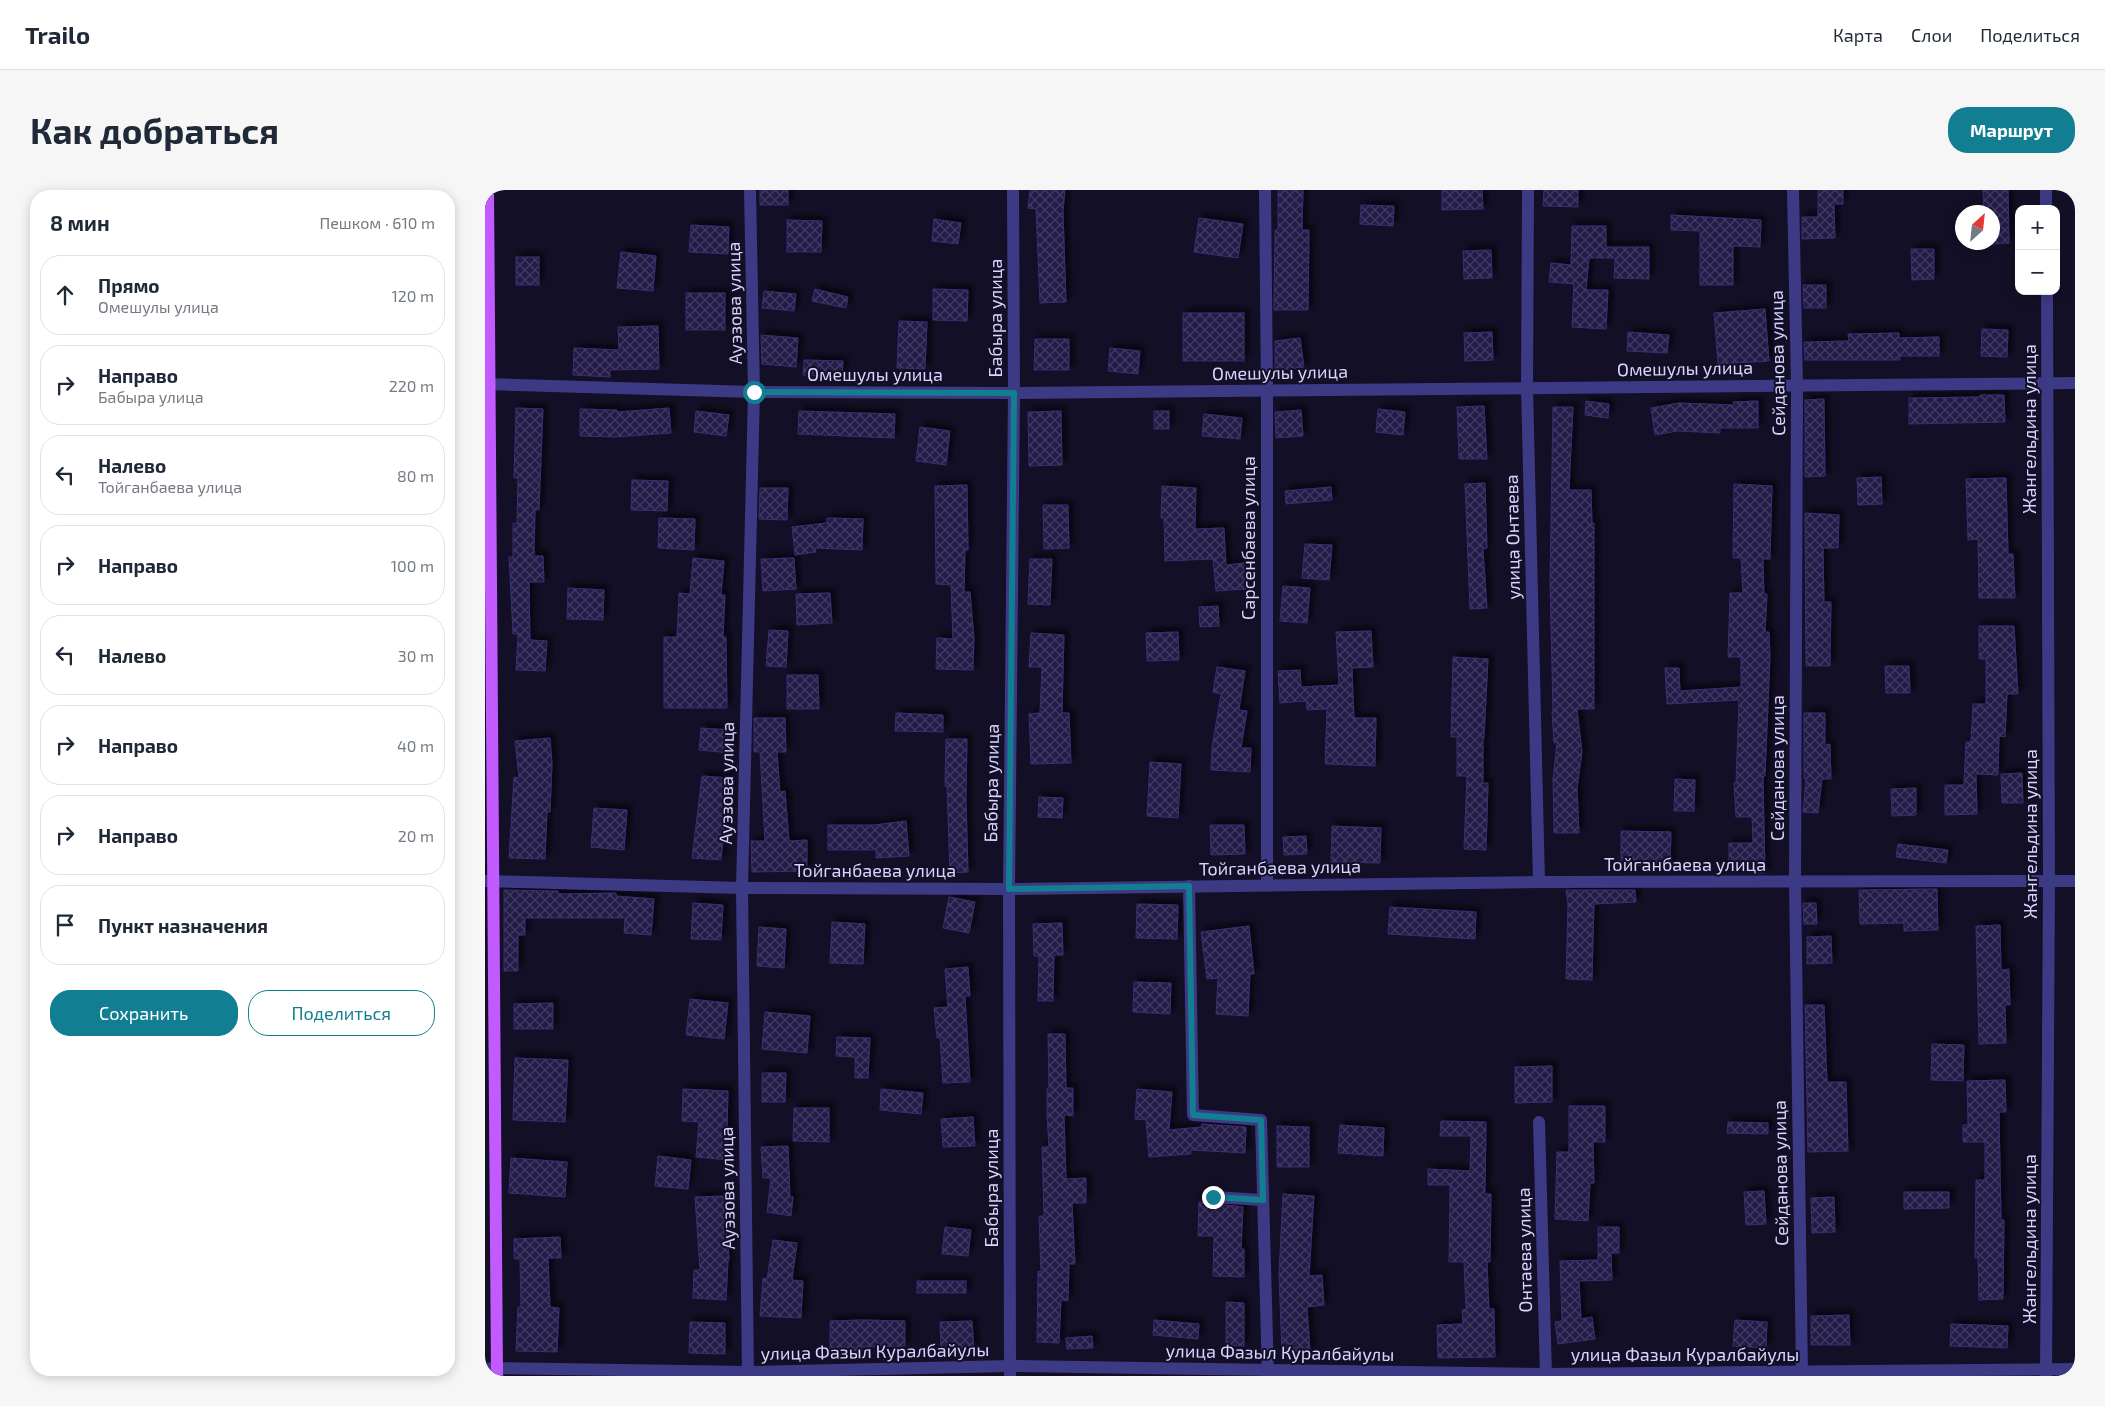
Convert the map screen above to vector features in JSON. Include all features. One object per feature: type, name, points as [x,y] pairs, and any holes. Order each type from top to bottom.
[{"type":"main road","points":[[488,190],[489,880],[493,1371]]},
{"type":"street","name":"Ауэзова улица","points":[[748,1374],[742,888],[754,392],[750,190]]},
{"type":"street","name":"Бабыра улица","points":[[1010,1371],[1009,889],[1014,393],[1013,190]]},
{"type":"street","name":"Сарсенбаева улица","points":[[1265,190],[1267,885]]},
{"type":"street","name":"улица Онтаева","points":[[1528,190],[1527,388],[1539,882]]},
{"type":"street","name":"Сейданова улица","points":[[1793,190],[1797,385],[1795,882],[1801,1374]]},
{"type":"street","points":[[2046,190],[2046,205]]},
{"type":"street","name":"Жангельдина улица","points":[[2046,1373],[2049,882],[2047,295]]},
{"type":"street","name":"Омешулы улица","points":[[488,383],[754,392],[1014,393],[2075,383]]},
{"type":"street","name":"Тойганбаева улица","points":[[489,880],[742,888],[1009,889],[1539,882],[2075,881]]},
{"type":"street","points":[[1189,886],[1193,1115],[1261,1120],[1268,1373]]},
{"type":"street","name":"Онтаева улица","points":[[1539,1122],[1546,1375]]},
{"type":"street","points":[[1213,1197],[1263,1200]]},
{"type":"street","name":"улица Фазыл Куралбайулы","points":[[493,1371],[748,1374],[1010,1371],[1546,1375],[2046,1373],[2075,1369]]},
{"type":"building","points":[[760,190],[788,190],[788,205],[760,205]]},
{"type":"building","points":[[1030,190],[1065,190],[1063,211],[1066,302],[1040,303],[1036,209],[1028,208]]},
{"type":"building","points":[[1278,190],[1303,190],[1302,230],[1309,230],[1308,310],[1274,310],[1275,230],[1278,230]]},
{"type":"building","points":[[1442,190],[1482,190],[1483,209],[1442,210]]},
{"type":"building","points":[[1544,190],[1578,190],[1578,207],[1543,206]]},
{"type":"building","points":[[1818,190],[1843,190],[1843,204],[1834,204],[1835,238],[1802,239],[1802,217],[1818,217]]},
{"type":"building","points":[[1983,190],[2008,190],[2009,243],[2000,244],[2000,205],[1984,205]]},
{"type":"building","points":[[1361,205],[1394,206],[1393,226],[1360,224]]},
{"type":"building","points":[[1671,215],[1761,220],[1760,247],[1733,246],[1733,285],[1700,285],[1700,231],[1671,230]]},
{"type":"building","points":[[1199,218],[1243,224],[1238,258],[1194,252]]},
{"type":"building","points":[[934,219],[961,223],[958,244],[932,241]]},
{"type":"building","points":[[787,220],[822,221],[821,252],[787,252]]},
{"type":"building","points":[[691,225],[729,227],[728,254],[689,252]]},
{"type":"building","points":[[1572,226],[1606,226],[1606,247],[1649,247],[1649,279],[1614,278],[1615,258],[1589,258],[1586,290],[1608,290],[1606,329],[1572,327],[1574,284],[1549,282],[1551,263],[1571,265]]},
{"type":"building","points":[[1911,249],[1934,249],[1934,279],[1912,280]]},
{"type":"building","points":[[1491,250],[1492,278],[1464,279],[1463,251]]},
{"type":"building","points":[[621,252],[656,256],[653,291],[617,288]]},
{"type":"building","points":[[516,257],[539,257],[539,285],[516,285]]},
{"type":"building","points":[[1803,285],[1826,285],[1826,308],[1804,308]]},
{"type":"building","points":[[815,289],[848,297],[846,308],[812,301]]},
{"type":"building","points":[[933,289],[968,290],[967,321],[933,320]]},
{"type":"building","points":[[764,291],[796,294],[794,311],[762,308]]},
{"type":"building","points":[[686,293],[725,293],[725,330],[686,330]]},
{"type":"building","points":[[1765,309],[1769,361],[1718,364],[1714,313]]},
{"type":"building","points":[[1183,313],[1244,313],[1244,361],[1183,361]]},
{"type":"building","points":[[899,321],[927,322],[925,369],[897,368]]},
{"type":"building","points":[[658,326],[659,369],[610,370],[610,377],[573,375],[574,348],[619,350],[618,327]]},
{"type":"building","points":[[1982,329],[2008,330],[2007,357],[1981,356]]},
{"type":"building","points":[[1492,332],[1493,360],[1465,361],[1464,333]]},
{"type":"building","points":[[1628,332],[1669,335],[1667,353],[1627,351]]},
{"type":"building","points":[[1899,333],[1899,338],[1939,337],[1939,356],[1900,356],[1900,360],[1805,360],[1804,342],[1849,341],[1848,334]]},
{"type":"building","points":[[761,335],[798,338],[796,367],[762,364]]},
{"type":"building","points":[[1300,338],[1304,367],[1275,371],[1275,341]]},
{"type":"building","points":[[1035,339],[1069,339],[1069,370],[1034,370]]},
{"type":"building","points":[[1110,348],[1140,351],[1138,374],[1108,371]]},
{"type":"building","points":[[804,360],[843,361],[842,377],[803,375]]},
{"type":"building","points":[[1980,395],[2004,395],[2005,422],[1909,424],[1909,398],[1980,397]]},
{"type":"building","points":[[1824,399],[1825,476],[1805,477],[1805,400]]},
{"type":"building","points":[[1586,401],[1609,404],[1608,418],[1585,415]]},
{"type":"building","points":[[1758,401],[1758,428],[1720,428],[1720,433],[1677,431],[1655,435],[1651,408],[1679,403],[1734,405],[1733,402]]},
{"type":"building","points":[[1484,406],[1487,459],[1459,459],[1457,407]]},
{"type":"building","points":[[1553,407],[1573,407],[1569,490],[1591,490],[1592,523],[1594,523],[1594,709],[1577,709],[1582,752],[1577,788],[1579,833],[1554,833],[1553,780],[1557,742],[1554,743],[1552,712],[1550,581]]},
{"type":"building","points":[[516,408],[543,409],[539,510],[535,510],[534,556],[543,556],[544,582],[529,582],[530,640],[547,641],[545,671],[516,670],[518,634],[513,634],[509,557],[513,557],[513,523],[517,523],[518,478],[514,478]]},
{"type":"building","points":[[669,408],[671,433],[616,437],[580,436],[580,409],[617,410],[617,412]]},
{"type":"building","points":[[1378,409],[1405,412],[1403,435],[1376,432]]},
{"type":"building","points":[[1301,410],[1303,436],[1276,438],[1275,412]]},
{"type":"building","points":[[696,411],[729,415],[726,436],[694,432]]},
{"type":"building","points":[[799,411],[895,414],[894,438],[798,434]]},
{"type":"building","points":[[1061,411],[1062,465],[1029,466],[1028,412]]},
{"type":"building","points":[[1154,411],[1169,411],[1169,429],[1154,429]]},
{"type":"building","points":[[1204,414],[1242,418],[1240,439],[1202,436]]},
{"type":"building","points":[[920,427],[950,431],[946,465],[916,461]]},
{"type":"building","points":[[1881,477],[1882,504],[1858,505],[1857,478]]},
{"type":"building","points":[[2006,478],[2008,554],[2013,554],[2015,598],[1979,598],[1978,539],[1968,540],[1966,479]]},
{"type":"building","points":[[632,480],[668,481],[667,511],[631,510]]},
{"type":"building","points":[[1485,483],[1487,548],[1483,549],[1487,608],[1470,609],[1465,484]]},
{"type":"building","points":[[1734,484],[1772,486],[1770,559],[1763,559],[1764,594],[1767,594],[1765,632],[1769,632],[1770,656],[1765,776],[1763,776],[1765,873],[1754,873],[1754,863],[1729,864],[1729,843],[1753,843],[1752,817],[1736,817],[1734,783],[1736,783],[1739,700],[1667,704],[1665,668],[1679,668],[1680,691],[1741,687],[1741,657],[1728,657],[1730,593],[1743,593],[1741,558],[1733,558]]},
{"type":"building","points":[[967,485],[968,550],[965,550],[964,592],[970,592],[974,639],[973,670],[936,669],[937,638],[953,639],[951,585],[936,584],[935,486]]},
{"type":"building","points":[[1162,486],[1196,488],[1195,529],[1224,528],[1226,565],[1244,563],[1246,589],[1216,591],[1213,559],[1165,561],[1164,518],[1161,518]]},
{"type":"building","points":[[1331,487],[1332,500],[1286,504],[1285,491]]},
{"type":"building","points":[[760,488],[788,488],[787,520],[759,519]]},
{"type":"building","points":[[1043,505],[1068,505],[1069,548],[1044,549]]},
{"type":"building","points":[[1805,513],[1839,515],[1838,548],[1823,548],[1824,602],[1831,602],[1830,666],[1806,666]]},
{"type":"building","points":[[659,518],[695,519],[694,550],[658,548]]},
{"type":"building","points":[[827,518],[863,519],[862,550],[815,548],[816,552],[795,555],[792,527],[827,523]]},
{"type":"building","points":[[1305,544],[1332,545],[1329,580],[1302,578]]},
{"type":"building","points":[[693,558],[724,561],[721,595],[725,595],[723,637],[726,637],[727,708],[664,708],[664,637],[677,637],[679,593],[690,594]]},
{"type":"building","points":[[794,558],[796,589],[763,591],[761,559]]},
{"type":"building","points":[[1030,559],[1052,559],[1050,605],[1028,604]]},
{"type":"building","points":[[1283,586],[1310,588],[1307,623],[1280,621]]},
{"type":"building","points":[[568,588],[604,590],[603,620],[567,619]]},
{"type":"building","points":[[830,593],[832,623],[797,625],[796,594]]},
{"type":"building","points":[[1218,606],[1219,626],[1200,627],[1199,607]]},
{"type":"building","points":[[1979,626],[2014,626],[2018,694],[2007,694],[2005,737],[1999,736],[1998,775],[1976,774],[1977,814],[1945,815],[1945,785],[1964,785],[1966,742],[1971,742],[1973,704],[1986,704],[1986,659],[1979,659]]},
{"type":"building","points":[[769,630],[788,631],[786,667],[766,666]]},
{"type":"building","points":[[1371,631],[1373,667],[1352,668],[1354,718],[1376,718],[1375,766],[1325,764],[1327,709],[1307,710],[1306,701],[1280,703],[1278,671],[1300,670],[1301,687],[1339,685],[1336,632]]},
{"type":"building","points":[[1178,632],[1179,660],[1147,661],[1146,633]]},
{"type":"building","points":[[1031,633],[1064,635],[1062,713],[1069,713],[1071,763],[1031,764],[1029,714],[1040,713],[1042,667],[1029,667]]},
{"type":"building","points":[[1453,657],[1488,659],[1483,738],[1483,783],[1488,783],[1486,850],[1464,849],[1467,776],[1457,776],[1457,737],[1451,737]]},
{"type":"building","points":[[1885,666],[1909,666],[1910,693],[1886,693]]},
{"type":"building","points":[[1217,667],[1245,671],[1239,710],[1247,711],[1241,748],[1251,748],[1250,772],[1211,770],[1212,748],[1221,694],[1213,692]]},
{"type":"building","points":[[787,675],[818,675],[819,709],[787,709]]},
{"type":"building","points":[[896,713],[943,715],[943,732],[895,731]]},
{"type":"building","points":[[1804,713],[1825,713],[1825,745],[1830,744],[1831,779],[1822,779],[1818,813],[1803,812],[1806,779],[1804,779]]},
{"type":"building","points":[[754,718],[785,718],[786,752],[777,752],[780,792],[785,791],[789,841],[807,840],[807,871],[752,872],[751,841],[765,841],[760,752],[754,752]]},
{"type":"building","points":[[701,728],[732,730],[730,753],[699,750]]},
{"type":"building","points":[[550,738],[552,764],[550,812],[547,812],[545,859],[509,858],[514,777],[519,778],[515,741]]},
{"type":"building","points":[[946,739],[967,739],[968,872],[950,873],[947,786],[945,786]]},
{"type":"building","points":[[1150,762],[1181,764],[1178,818],[1147,816]]},
{"type":"building","points":[[2022,773],[2023,803],[2002,803],[2001,774]]},
{"type":"building","points":[[702,776],[730,778],[721,860],[692,858]]},
{"type":"building","points":[[1675,779],[1695,780],[1694,811],[1674,811]]},
{"type":"building","points":[[1916,788],[1916,815],[1892,816],[1891,789]]},
{"type":"building","points":[[1039,797],[1063,798],[1062,818],[1038,817]]},
{"type":"building","points":[[594,808],[627,810],[624,850],[591,847]]},
{"type":"building","points":[[906,821],[909,856],[876,858],[876,850],[828,850],[828,825],[874,825]]},
{"type":"building","points":[[1210,825],[1244,825],[1245,854],[1211,855]]},
{"type":"building","points":[[1332,826],[1381,828],[1380,863],[1331,862]]},
{"type":"building","points":[[1621,831],[1671,832],[1670,866],[1621,865]]},
{"type":"building","points":[[1306,836],[1307,854],[1284,855],[1283,837]]},
{"type":"building","points":[[1898,844],[1948,850],[1946,863],[1896,857]]},
{"type":"building","points":[[1937,889],[1938,930],[1904,931],[1904,923],[1860,924],[1859,890]]},
{"type":"building","points":[[504,890],[558,891],[558,894],[616,893],[616,896],[654,899],[651,935],[624,933],[625,918],[525,918],[525,935],[518,935],[518,971],[504,971]]},
{"type":"building","points":[[1566,890],[1635,890],[1636,902],[1594,904],[1592,980],[1566,979],[1568,904]]},
{"type":"building","points":[[949,897],[975,902],[969,933],[943,928]]},
{"type":"building","points":[[693,903],[723,905],[721,940],[691,939]]},
{"type":"building","points":[[1803,903],[1816,903],[1817,924],[1804,924]]},
{"type":"building","points":[[1137,904],[1178,905],[1177,939],[1136,938]]},
{"type":"building","points":[[1390,907],[1476,912],[1475,939],[1388,934]]},
{"type":"building","points":[[832,922],[865,924],[863,964],[830,963]]},
{"type":"building","points":[[1062,923],[1063,955],[1054,955],[1053,1001],[1038,1001],[1039,956],[1034,956],[1033,924]]},
{"type":"building","points":[[2000,925],[2001,970],[2009,969],[2010,1005],[2005,1005],[2006,1043],[1979,1044],[1976,926]]},
{"type":"building","points":[[1249,926],[1254,974],[1250,974],[1248,1016],[1216,1014],[1218,978],[1207,979],[1201,932]]},
{"type":"building","points":[[759,927],[786,929],[784,968],[757,966]]},
{"type":"building","points":[[1831,936],[1832,963],[1807,964],[1807,937]]},
{"type":"building","points":[[968,967],[970,996],[965,996],[970,1082],[943,1083],[940,1038],[937,1038],[934,1008],[948,1007],[945,969]]},
{"type":"building","points":[[1134,982],[1171,983],[1170,1014],[1133,1012]]},
{"type":"building","points":[[690,999],[728,1003],[724,1039],[686,1035]]},
{"type":"building","points":[[553,1003],[553,1029],[514,1029],[514,1004]]},
{"type":"building","points":[[1805,1005],[1824,1005],[1827,1082],[1846,1082],[1848,1151],[1808,1152]]},
{"type":"building","points":[[765,1012],[810,1016],[807,1053],[762,1049]]},
{"type":"building","points":[[1048,1034],[1065,1034],[1066,1088],[1073,1088],[1073,1116],[1064,1115],[1066,1179],[1086,1178],[1086,1203],[1072,1203],[1075,1264],[1069,1264],[1068,1301],[1061,1300],[1059,1343],[1037,1342],[1038,1271],[1041,1272],[1039,1216],[1044,1216],[1042,1147],[1049,1147],[1047,1115],[1047,1088],[1049,1088]]},
{"type":"building","points":[[837,1037],[870,1038],[868,1078],[855,1078],[855,1057],[836,1056]]},
{"type":"building","points":[[1932,1044],[1964,1045],[1963,1081],[1931,1080]]},
{"type":"building","points":[[515,1058],[568,1060],[565,1122],[513,1120]]},
{"type":"building","points":[[1552,1066],[1552,1102],[1515,1103],[1515,1067]]},
{"type":"building","points":[[762,1073],[786,1073],[785,1102],[762,1102]]},
{"type":"building","points":[[2005,1080],[2006,1112],[1999,1112],[2001,1220],[2004,1220],[2003,1299],[1979,1300],[1978,1258],[1975,1258],[1976,1180],[1985,1180],[1985,1142],[1963,1142],[1963,1125],[1968,1125],[1967,1081]]},
{"type":"building","points":[[683,1089],[728,1091],[727,1130],[732,1131],[729,1160],[696,1157],[699,1122],[682,1121]]},
{"type":"building","points":[[881,1089],[923,1093],[921,1114],[880,1110]]},
{"type":"building","points":[[1137,1089],[1172,1092],[1169,1130],[1201,1127],[1202,1124],[1246,1127],[1245,1153],[1191,1150],[1191,1154],[1149,1157],[1146,1120],[1135,1119]]},
{"type":"building","points":[[1569,1106],[1605,1106],[1605,1142],[1593,1142],[1594,1183],[1590,1183],[1588,1221],[1555,1219],[1557,1152],[1569,1152]]},
{"type":"building","points":[[794,1108],[829,1108],[829,1142],[793,1141]]},
{"type":"building","points":[[973,1117],[975,1146],[943,1147],[941,1119]]},
{"type":"building","points":[[1441,1121],[1486,1122],[1485,1194],[1491,1194],[1490,1262],[1487,1262],[1489,1309],[1494,1309],[1495,1357],[1438,1358],[1437,1325],[1463,1324],[1462,1310],[1466,1309],[1464,1262],[1449,1262],[1450,1185],[1428,1185],[1428,1169],[1470,1171],[1471,1136],[1440,1136]]},
{"type":"building","points":[[1728,1122],[1768,1123],[1768,1134],[1727,1133]]},
{"type":"building","points":[[1340,1125],[1384,1128],[1383,1156],[1338,1153]]},
{"type":"building","points":[[1277,1126],[1309,1127],[1309,1167],[1277,1167]]},
{"type":"building","points":[[788,1146],[790,1197],[793,1197],[791,1216],[767,1212],[771,1178],[763,1178],[761,1147]]},
{"type":"building","points":[[658,1156],[691,1160],[688,1189],[655,1186]]},
{"type":"building","points":[[511,1158],[567,1162],[565,1197],[509,1193]]},
{"type":"building","points":[[1764,1191],[1766,1224],[1746,1225],[1744,1192]]},
{"type":"building","points":[[1904,1192],[1949,1192],[1949,1208],[1904,1209]]},
{"type":"building","points":[[1283,1194],[1314,1196],[1309,1276],[1322,1275],[1324,1305],[1307,1307],[1310,1351],[1282,1353],[1279,1274]]},
{"type":"building","points":[[725,1196],[729,1260],[726,1300],[693,1298],[694,1270],[700,1270],[695,1197]]},
{"type":"building","points":[[1834,1197],[1835,1232],[1812,1233],[1811,1198]]},
{"type":"building","points":[[1199,1202],[1243,1207],[1241,1249],[1244,1249],[1244,1277],[1213,1276],[1214,1236],[1198,1236]]},
{"type":"building","points":[[945,1227],[971,1230],[968,1256],[942,1254]]},
{"type":"building","points":[[1598,1227],[1619,1227],[1619,1253],[1611,1253],[1612,1280],[1579,1281],[1581,1319],[1592,1317],[1595,1339],[1558,1344],[1555,1322],[1562,1321],[1560,1261],[1598,1260]]},
{"type":"building","points":[[560,1237],[561,1258],[548,1258],[550,1307],[559,1308],[557,1352],[516,1351],[518,1307],[521,1307],[520,1259],[514,1259],[514,1239]]},
{"type":"building","points":[[773,1240],[797,1243],[792,1280],[803,1281],[801,1318],[760,1316],[763,1278],[767,1279]]},
{"type":"building","points":[[917,1281],[966,1281],[966,1293],[917,1293]]},
{"type":"building","points":[[1226,1302],[1244,1303],[1244,1346],[1226,1345]]},
{"type":"building","points":[[1849,1315],[1850,1345],[1811,1345],[1811,1316]]},
{"type":"building","points":[[1154,1320],[1199,1324],[1198,1339],[1153,1335]]},
{"type":"building","points":[[1735,1320],[1767,1322],[1766,1348],[1733,1346]]},
{"type":"building","points":[[830,1321],[905,1321],[905,1346],[862,1347],[862,1351],[830,1351]]},
{"type":"building","points":[[972,1321],[974,1349],[941,1351],[940,1322]]},
{"type":"building","points":[[690,1322],[725,1323],[725,1354],[689,1353]]},
{"type":"building","points":[[1951,1324],[2008,1326],[2007,1348],[1950,1346]]},
{"type":"building","points":[[1092,1336],[1093,1348],[1067,1349],[1066,1338]]},
{"type":"route","points":[[754,392],[1014,393],[1009,889],[1189,886],[1193,1115],[1261,1120],[1263,1200],[1213,1197]]}]
